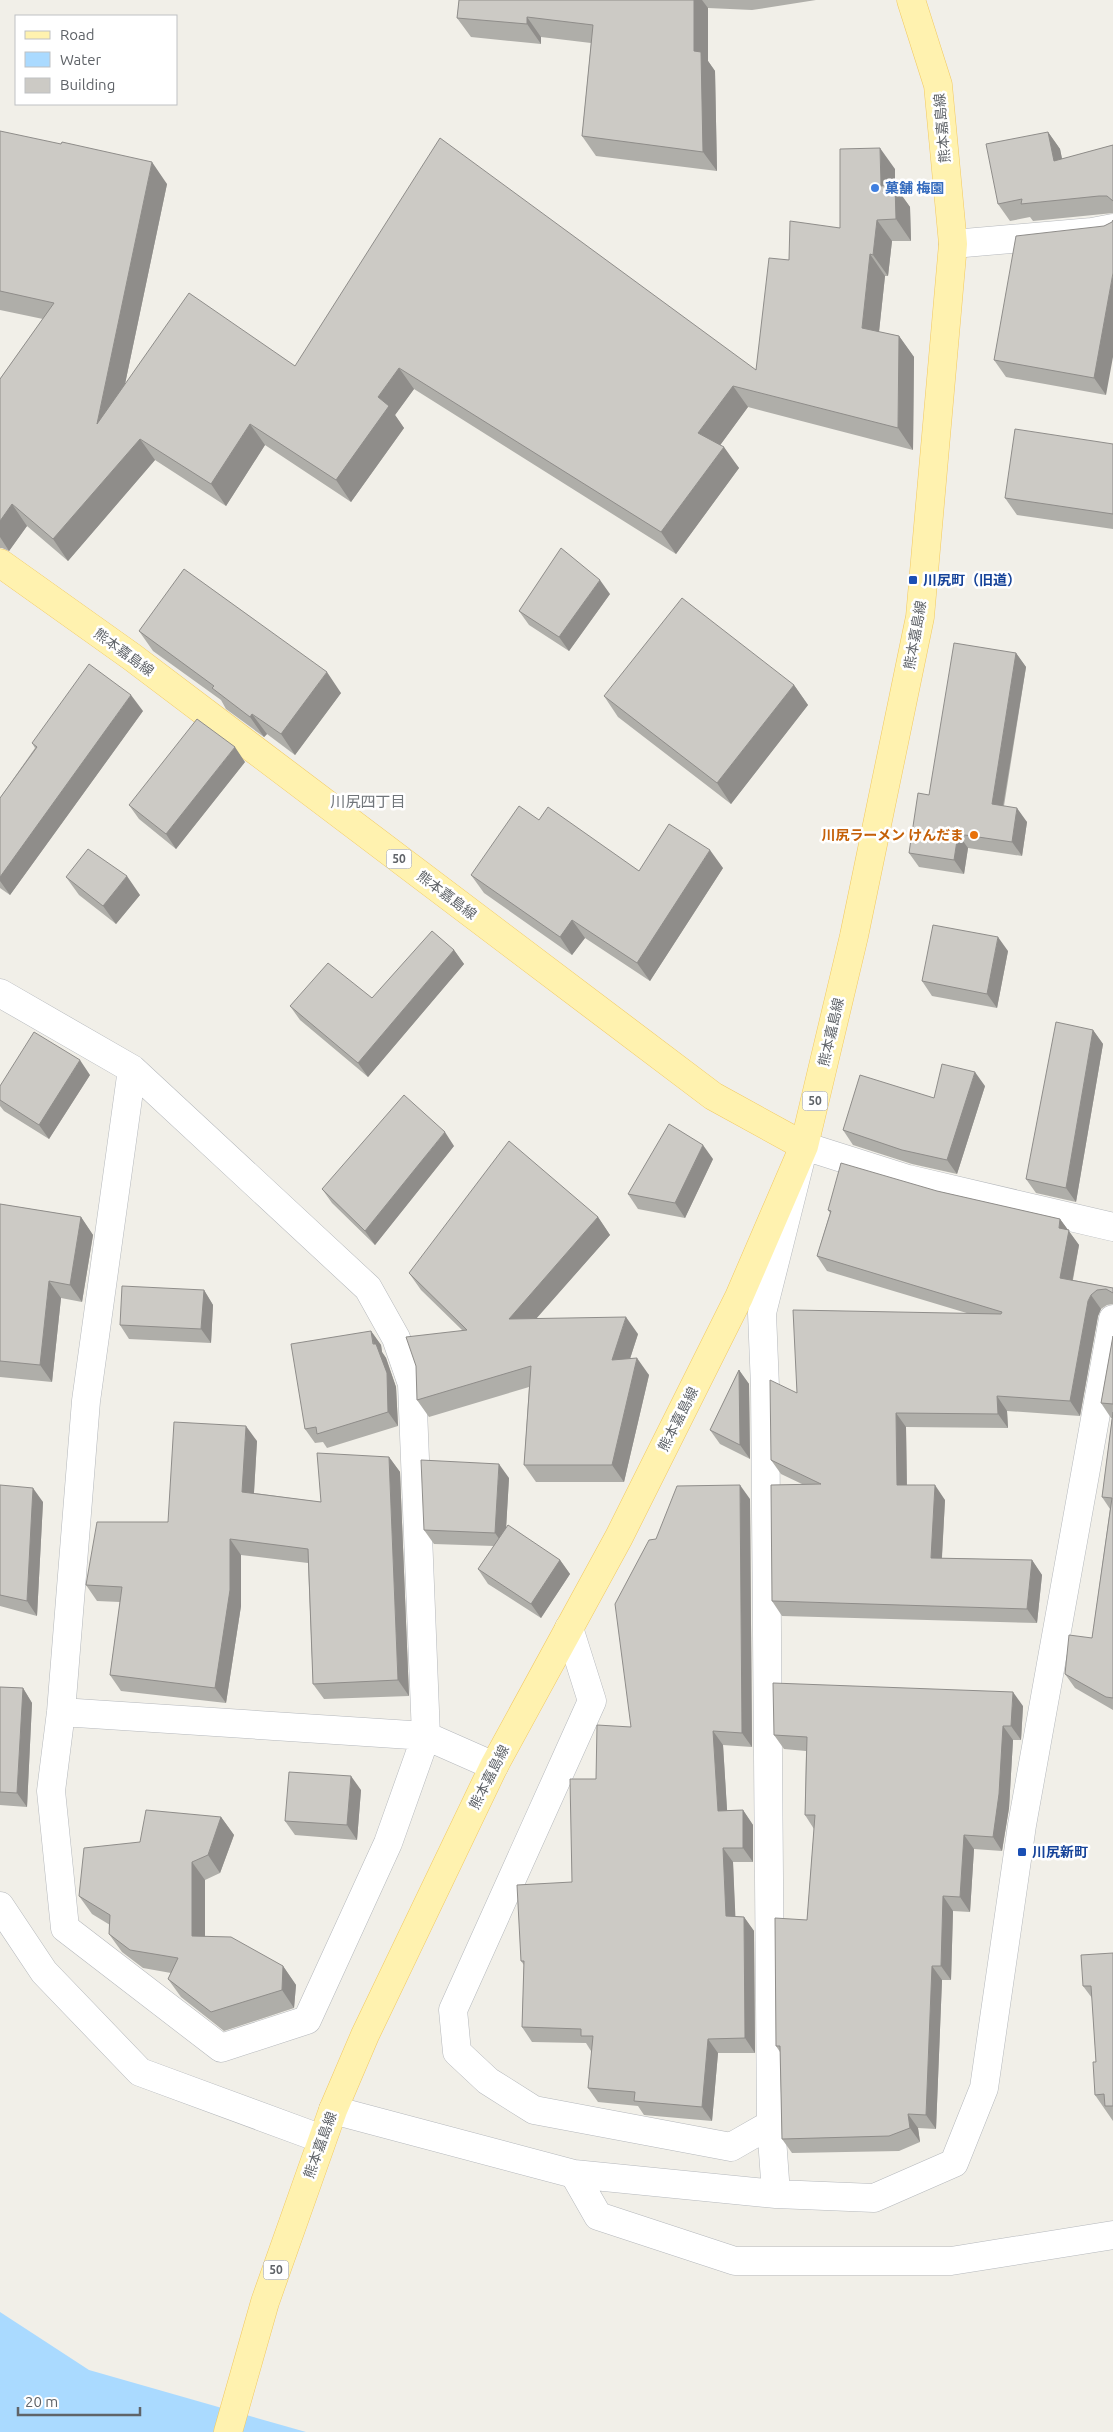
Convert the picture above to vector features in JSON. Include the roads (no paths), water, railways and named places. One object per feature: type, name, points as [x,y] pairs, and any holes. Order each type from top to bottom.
[{"type":"main road","name":"熊本嘉島線","points":[[228,2432],[265,2302],[332,2110],[365,2035],[494,1766],[619,1537],[739,1297],[804,1146],[854,936],[920,617],[953,244],[938,85],[911,0]]},
{"type":"main road","name":"熊本嘉島線","points":[[0,563],[132,657],[713,1096],[804,1146]]},
{"type":"street","points":[[953,244],[1092,232],[1113,228]]},
{"type":"street","points":[[0,993],[132,1069],[368,1288],[396,1338],[412,1384],[426,1736],[388,1843],[307,2020],[221,2048],[65,1928],[51,1790],[61,1712],[86,1401],[132,1069]]},
{"type":"street","points":[[776,2194],[771,2124],[765,1387],[762,1314],[804,1146],[908,1179],[1113,1227]]},
{"type":"street","points":[[332,2110],[574,2174],[776,2194],[874,2198],[954,2164],[984,2088],[1022,1825],[1113,1319]]},
{"type":"street","points":[[569,1628],[592,1701],[453,2010],[457,2052],[488,2081],[534,2110],[730,2147],[771,2124]]},
{"type":"street","points":[[61,1712],[426,1736],[494,1766]]},
{"type":"street","points":[[0,1906],[44,1972],[140,2072],[322,2139]]},
{"type":"street","points":[[574,2174],[598,2216],[735,2262],[951,2262],[1113,2235]]},
{"type":"water","points":[[0,2312],[89,2370],[306,2432],[0,2432]]},
{"type":"place","name":"菓舗 梅園","points":[[875,188]]},
{"type":"place","name":"川尻町（旧道）","points":[[913,580]]},
{"type":"place","name":"川尻ラーメン けんだま","points":[[974,835]]},
{"type":"place","name":"川尻新町","points":[[1022,1852]]},
{"type":"district","name":"川尻四丁目","points":[[368,802]]}]
